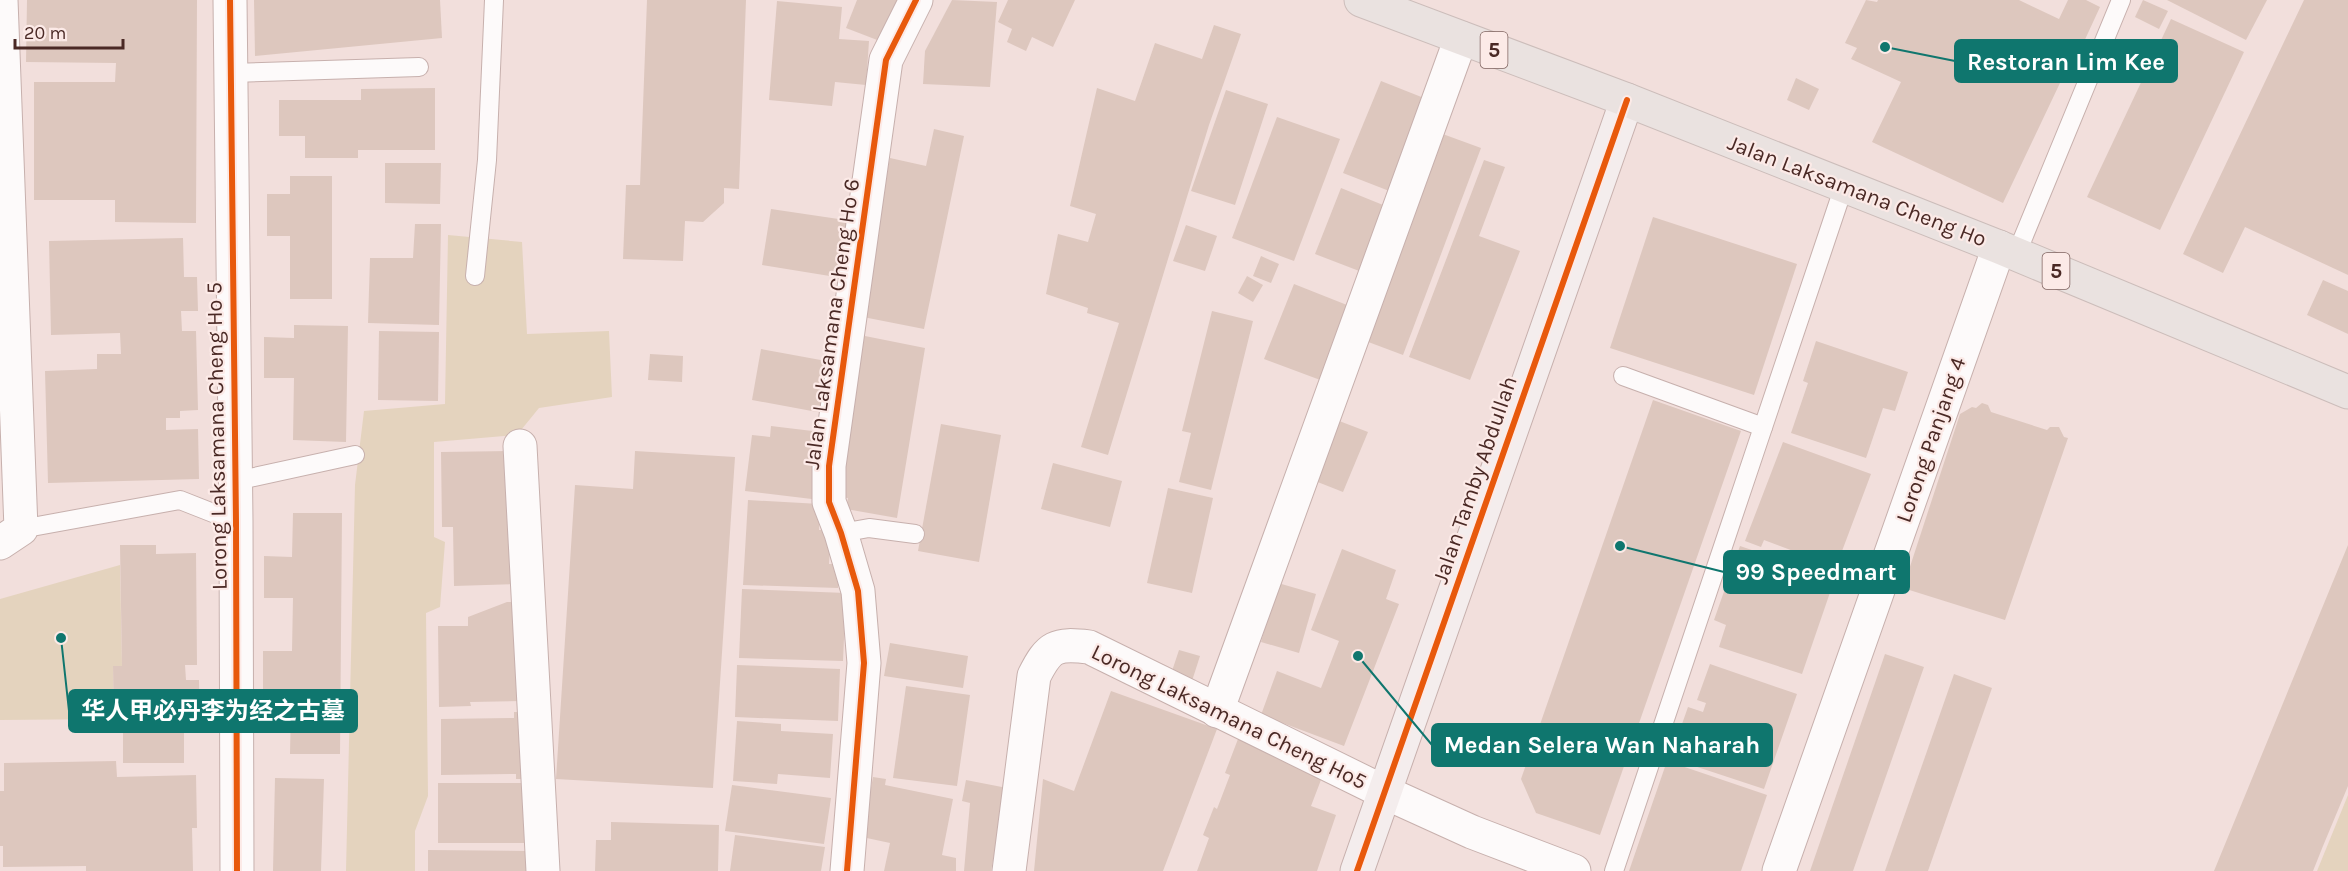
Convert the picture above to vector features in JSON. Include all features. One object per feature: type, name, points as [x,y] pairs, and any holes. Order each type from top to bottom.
[{"type":"main road","name":"Jalan Laksamana Cheng Ho","points":[[1361,0],[1627,100],[1844,186],[2348,392]]},
{"type":"street","points":[[2,0],[10,536]]},
{"type":"street","name":"Lorong Laksamana Cheng Ho 5","points":[[230,0],[236,481],[237,871]]},
{"type":"street","name":"Jalan Laksamana Cheng Ho 6","points":[[847,871],[864,663],[858,591],[841,533],[829,502],[829,466],[886,60],[916,0]]},
{"type":"street","points":[[1217,711],[1461,38]]},
{"type":"street","name":"Jalan Tamby Abdullah","points":[[1357,871],[1627,100]]},
{"type":"street","name":"Lorong Panjang 4","points":[[1779,871],[2007,251]]},
{"type":"street","points":[[520,446],[543,871]]},
{"type":"street","name":"Lorong Laksamana Cheng Ho5","points":[[1009,871],[1034,676],[1045,655],[1065,644],[1089,647],[1384,792],[1472,832],[1574,871]]},
{"type":"lane","points":[[475,276],[487,160],[494,0]]},
{"type":"lane","points":[[2007,251],[2121,0]]},
{"type":"lane","points":[[231,73],[419,67]]},
{"type":"lane","points":[[1614,871],[1844,186]]},
{"type":"lane","points":[[1623,376],[1763,427]]},
{"type":"lane","points":[[236,481],[355,455]]},
{"type":"lane","points":[[10,536],[180,500],[236,522]]},
{"type":"lane","points":[[841,533],[869,528],[915,534]]},
{"type":"shaded area","points":[[448,235],[522,242],[527,334],[609,331],[612,397],[539,408],[517,435],[434,442],[434,537],[445,542],[440,607],[426,613],[428,796],[415,831],[415,871],[346,871],[355,485],[364,411],[445,404]]},
{"type":"shaded area","points":[[120,565],[122,666],[113,666],[114,719],[0,720],[0,599]]},
{"type":"shaded area","points":[[2348,795],[2348,871],[2317,871]]},
{"type":"building","points":[[27,0],[197,0],[196,223],[115,222],[115,200],[34,200],[34,82],[115,82],[116,63],[26,62]]},
{"type":"building","points":[[254,0],[440,0],[442,38],[255,56]]},
{"type":"building","points":[[647,0],[746,0],[739,189],[724,188],[724,203],[703,222],[685,221],[683,261],[623,259],[626,185],[640,185]]},
{"type":"building","points":[[857,0],[903,0],[885,43],[846,28]]},
{"type":"building","points":[[952,0],[997,2],[990,87],[923,84],[925,51]]},
{"type":"building","points":[[1008,0],[1075,0],[1053,47],[1032,37],[1026,51],[1007,42],[1012,29],[998,22]]},
{"type":"building","points":[[1866,0],[1877,2],[1878,0],[2019,0],[2059,19],[2068,0],[2086,0],[2100,7],[2082,46],[2078,45],[2003,203],[1872,142],[1901,82],[1851,59],[1857,48],[1845,43]]},
{"type":"building","points":[[2143,0],[2168,11],[2159,29],[2135,17]]},
{"type":"building","points":[[2167,0],[2267,0],[2246,40]]},
{"type":"building","points":[[2304,0],[2348,0],[2348,275],[2245,227],[2223,273],[2183,254]]},
{"type":"building","points":[[777,1],[842,7],[839,39],[869,41],[866,85],[835,82],[832,106],[769,100]]},
{"type":"building","points":[[2171,19],[2244,52],[2160,230],[2087,197]]},
{"type":"building","points":[[1214,25],[1241,34],[1209,125],[1108,455],[1081,447],[1119,323],[1087,313],[1088,308],[1046,294],[1058,234],[1088,242],[1096,214],[1070,206],[1097,88],[1135,101],[1155,43],[1202,59]]},
{"type":"building","points":[[1796,78],[1819,89],[1809,110],[1787,100]]},
{"type":"building","points":[[1381,81],[1434,102],[1397,194],[1343,173]]},
{"type":"building","points":[[435,88],[435,150],[358,150],[358,158],[305,158],[305,136],[279,136],[279,100],[361,100],[361,89]]},
{"type":"building","points":[[1226,90],[1268,104],[1235,205],[1191,191]]},
{"type":"building","points":[[1277,117],[1340,139],[1294,261],[1232,238]]},
{"type":"building","points":[[934,129],[964,136],[924,329],[858,316],[890,158],[926,166]]},
{"type":"building","points":[[1440,133],[1481,148],[1403,355],[1363,340]]},
{"type":"building","points":[[1484,160],[1505,167],[1479,236],[1520,251],[1470,380],[1409,357]]},
{"type":"building","points":[[385,163],[441,163],[440,204],[385,203]]},
{"type":"building","points":[[290,176],[332,176],[332,299],[290,299],[290,236],[267,236],[267,194],[290,194]]},
{"type":"building","points":[[1341,188],[1393,209],[1367,274],[1315,254]]},
{"type":"building","points":[[771,209],[852,221],[842,278],[762,265]]},
{"type":"building","points":[[1653,217],[1797,264],[1754,395],[1610,348]]},
{"type":"building","points":[[415,224],[441,224],[439,325],[368,323],[370,258],[413,258]]},
{"type":"building","points":[[1186,225],[1217,236],[1205,271],[1173,261]]},
{"type":"building","points":[[183,238],[184,277],[197,277],[198,311],[181,311],[182,331],[196,331],[198,410],[180,411],[180,418],[166,418],[166,430],[198,429],[199,479],[48,483],[45,371],[97,369],[97,354],[121,354],[120,333],[51,335],[49,241]]},
{"type":"building","points":[[1261,256],[1279,264],[1271,283],[1253,276]]},
{"type":"building","points":[[1247,276],[1263,285],[1253,302],[1238,293]]},
{"type":"building","points":[[2323,280],[2348,291],[2348,334],[2307,315]]},
{"type":"building","points":[[1294,284],[1352,307],[1323,381],[1264,359]]},
{"type":"building","points":[[1212,311],[1253,321],[1211,490],[1179,482],[1191,433],[1182,431]]},
{"type":"building","points":[[294,325],[348,326],[346,442],[293,440],[294,378],[264,378],[264,337],[294,338]]},
{"type":"building","points":[[379,331],[439,332],[438,401],[378,400]]},
{"type":"building","points":[[855,334],[925,348],[897,518],[846,509],[848,498],[834,497]]},
{"type":"building","points":[[1816,341],[1908,372],[1895,411],[1883,408],[1866,458],[1791,433],[1808,383],[1803,381]]},
{"type":"building","points":[[761,349],[837,363],[828,414],[752,400]]},
{"type":"building","points":[[650,354],[683,356],[682,382],[648,380]]},
{"type":"building","points":[[1653,400],[1741,431],[1600,835],[1536,813],[1521,779]]},
{"type":"building","points":[[1982,403],[1988,405],[1991,412],[2047,430],[2050,427],[2059,427],[2064,437],[2068,438],[2005,620],[1903,588],[1960,414]]},
{"type":"building","points":[[1334,419],[1368,432],[1343,492],[1310,479]]},
{"type":"building","points":[[941,424],[1001,435],[979,562],[918,551]]},
{"type":"building","points":[[771,426],[829,433],[820,500],[745,491],[752,435],[770,437]]},
{"type":"building","points":[[1783,442],[1871,474],[1836,567],[1764,540],[1761,547],[1745,541]]},
{"type":"building","points":[[513,451],[515,584],[454,586],[453,527],[442,527],[441,452]]},
{"type":"building","points":[[635,451],[735,457],[713,788],[556,779],[575,485],[633,489]]},
{"type":"building","points":[[1053,463],[1122,481],[1110,527],[1041,509]]},
{"type":"building","points":[[1168,488],[1213,498],[1192,593],[1147,583]]},
{"type":"building","points":[[748,500],[820,504],[819,530],[831,530],[829,564],[839,564],[838,588],[743,585]]},
{"type":"building","points":[[293,513],[342,513],[340,754],[290,754],[291,705],[263,705],[263,651],[292,651],[293,598],[264,598],[264,556],[292,557]]},
{"type":"building","points":[[120,545],[156,545],[156,554],[196,553],[197,665],[185,665],[186,680],[199,680],[200,724],[184,724],[184,763],[123,763],[123,725],[114,725],[113,666],[122,666]]},
{"type":"building","points":[[2348,545],[2348,786],[2313,871],[2214,871]]},
{"type":"building","points":[[1740,546],[1835,578],[1802,674],[1719,647],[1726,625],[1714,620]]},
{"type":"building","points":[[1342,549],[1396,570],[1386,599],[1399,604],[1344,746],[1261,715],[1277,671],[1321,688],[1339,641],[1311,630]]},
{"type":"building","points":[[1278,583],[1316,594],[1299,653],[1261,642]]},
{"type":"building","points":[[742,589],[846,593],[843,661],[739,658]]},
{"type":"building","points":[[507,602],[520,602],[522,701],[470,702],[471,706],[439,707],[438,626],[468,626],[468,617]]},
{"type":"building","points":[[890,643],[968,656],[963,688],[884,676]]},
{"type":"building","points":[[1179,650],[1200,656],[1191,684],[1170,677]]},
{"type":"building","points":[[1885,654],[1924,667],[1853,871],[1810,871]]},
{"type":"building","points":[[1710,664],[1797,694],[1764,789],[1670,758],[1688,707],[1703,712],[1706,703],[1697,700]]},
{"type":"building","points":[[737,665],[840,669],[838,721],[735,717]]},
{"type":"building","points":[[1954,674],[1992,688],[1928,871],[1885,871]]},
{"type":"building","points":[[906,686],[970,695],[957,786],[893,778]]},
{"type":"building","points":[[1111,691],[1217,729],[1163,871],[1034,871],[1043,779],[1074,791]]},
{"type":"building","points":[[514,712],[530,712],[531,779],[516,779],[516,774],[441,775],[441,719],[514,718]]},
{"type":"building","points":[[737,721],[781,724],[781,731],[833,734],[830,778],[778,774],[777,784],[733,781]]},
{"type":"building","points":[[1238,739],[1324,772],[1311,806],[1336,815],[1317,871],[1197,871],[1209,838],[1203,835],[1214,807],[1217,809],[1230,775],[1225,773]]},
{"type":"building","points":[[116,761],[117,777],[196,775],[197,828],[192,828],[193,871],[86,871],[86,866],[3,867],[3,846],[0,846],[0,791],[4,791],[4,763]]},
{"type":"building","points":[[1667,761],[1767,795],[1741,871],[1629,871]]},
{"type":"building","points":[[873,777],[886,779],[885,785],[953,799],[942,855],[956,858],[956,871],[884,871],[890,843],[862,837]]},
{"type":"building","points":[[275,778],[324,779],[321,871],[273,871]]},
{"type":"building","points":[[966,780],[1007,788],[991,871],[964,871],[970,803],[962,801]]},
{"type":"building","points":[[438,783],[533,783],[532,843],[438,843]]},
{"type":"building","points":[[732,785],[831,798],[824,844],[725,831]]},
{"type":"building","points":[[611,822],[719,825],[718,871],[595,871],[596,840],[611,840]]},
{"type":"building","points":[[735,835],[825,847],[821,871],[730,871]]},
{"type":"building","points":[[428,850],[528,851],[528,871],[428,871]]},
{"type":"cycle path","points":[[230,0],[236,522],[237,871]]},
{"type":"cycle path","points":[[847,871],[864,663],[858,591],[841,533],[829,502],[829,466],[886,60],[916,0]]},
{"type":"cycle path","points":[[1357,871],[1627,100]]},
{"type":"place","name":"Restoran Lim Kee","points":[[1885,47]]},
{"type":"place","name":"99 Speedmart","points":[[1620,546]]},
{"type":"place","name":"华人甲必丹李为经之古墓","points":[[61,638]]},
{"type":"place","name":"Medan Selera Wan Naharah","points":[[1358,656]]}]
